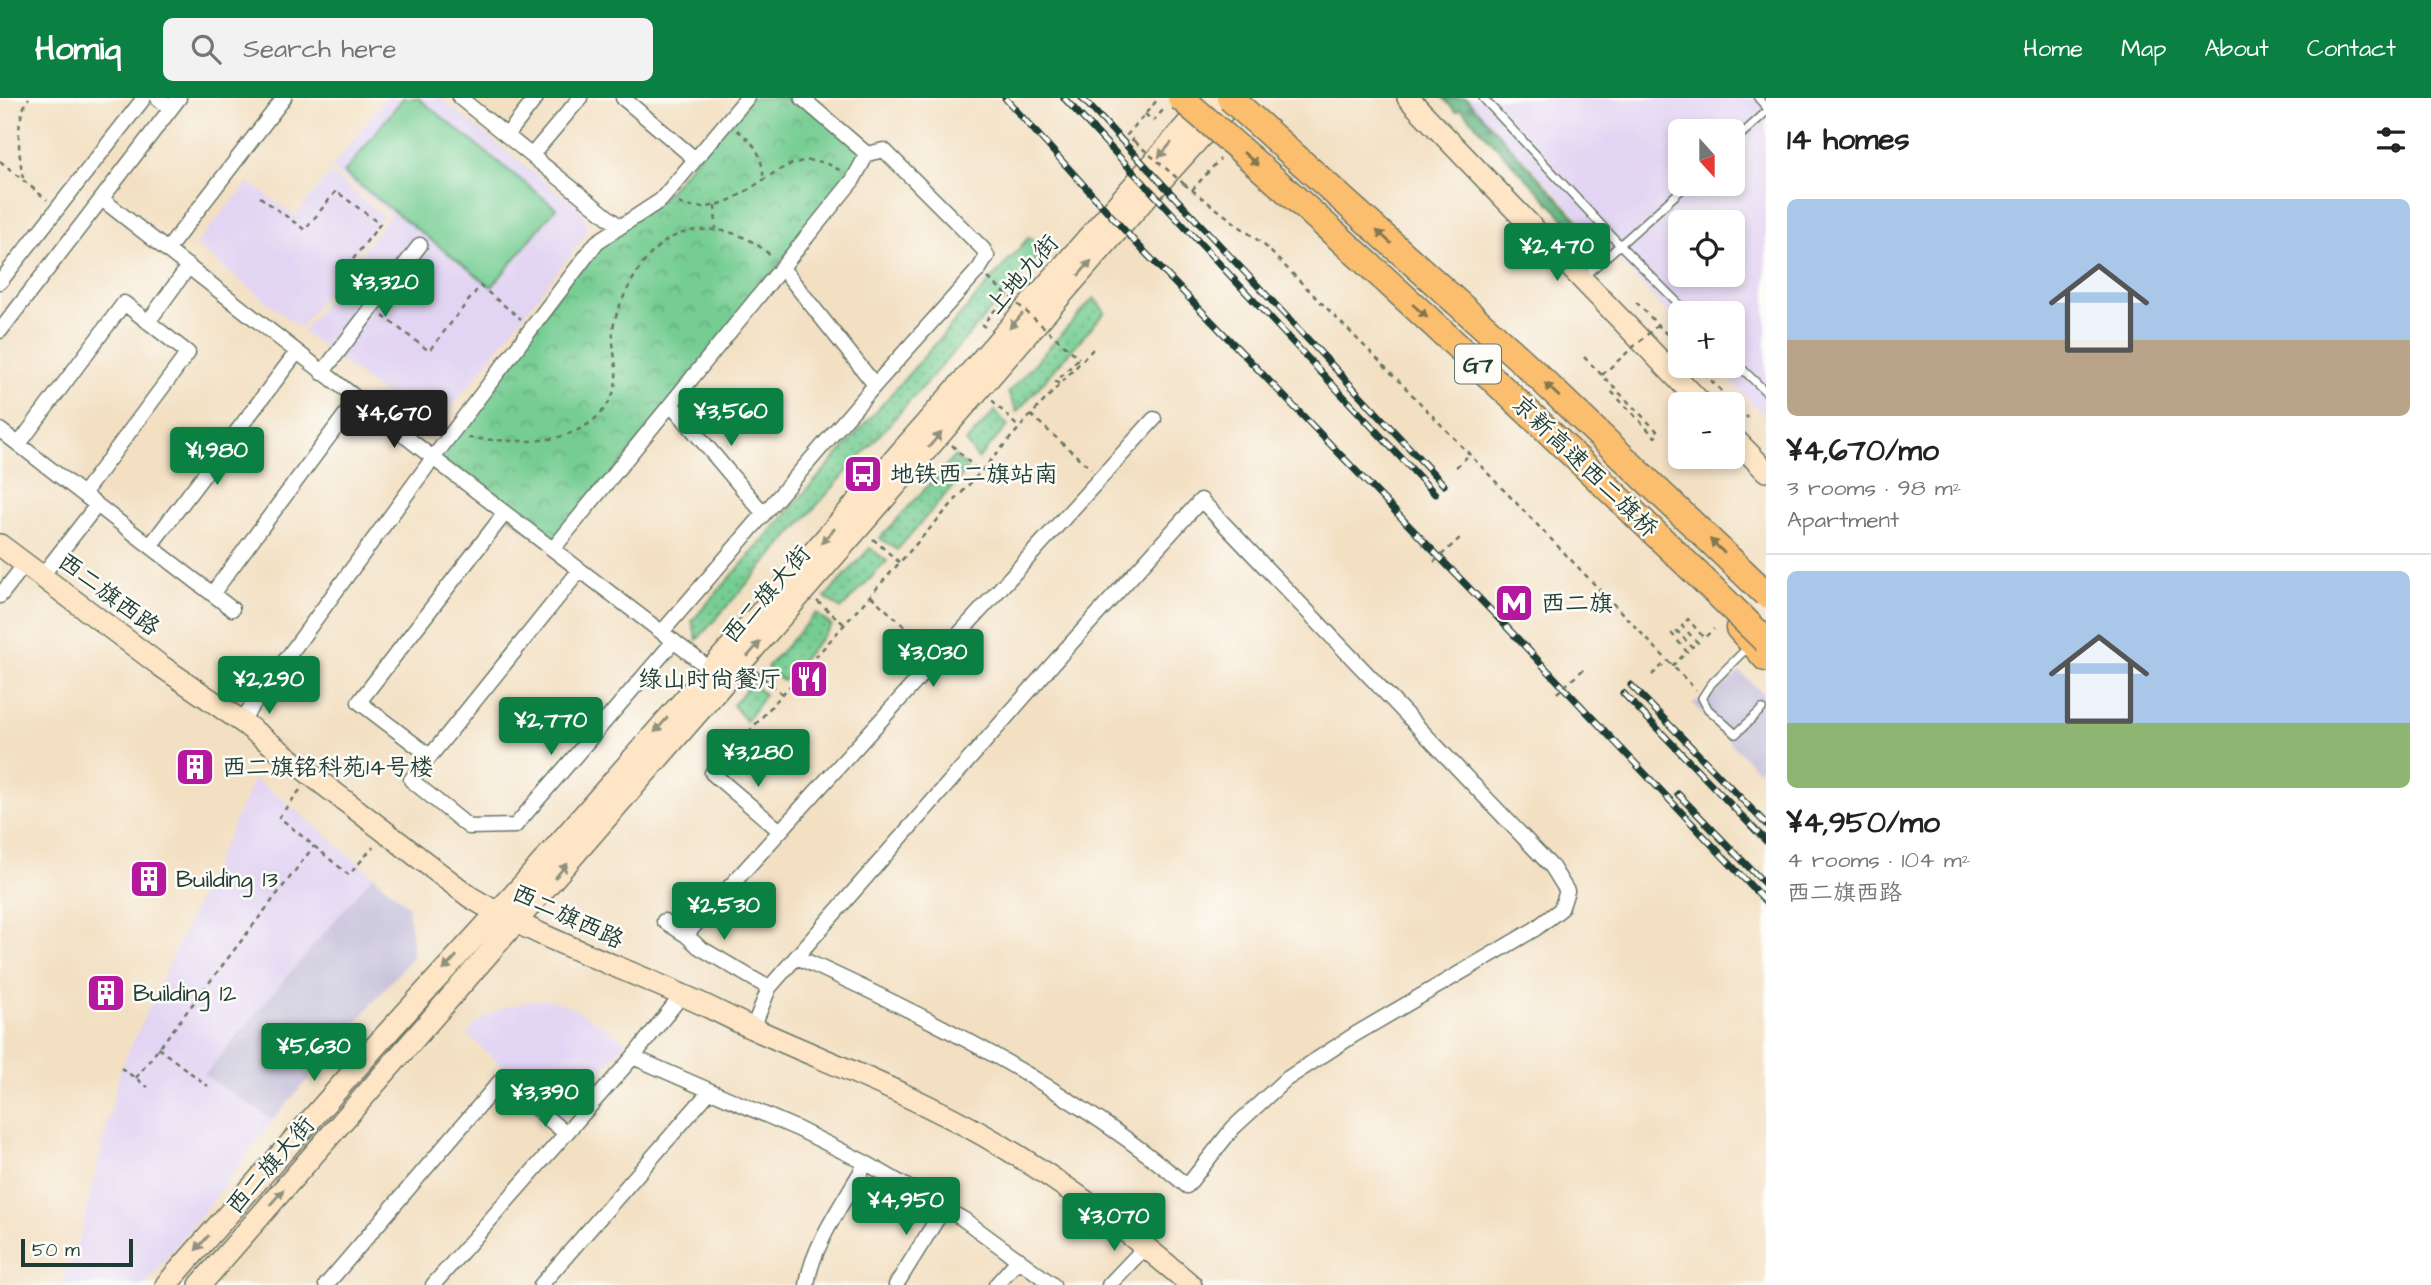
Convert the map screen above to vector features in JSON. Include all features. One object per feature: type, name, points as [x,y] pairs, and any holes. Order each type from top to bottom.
[{"type":"highway","name":"京新高速西二旗桥","points":[[1230,98],[1522,361],[1766,594]]},
{"type":"highway","name":"京新高速西二旗桥","points":[[1174,102],[1265,170],[1497,381],[1644,522],[1760,648]]},
{"type":"main road","name":"上地九街","points":[[873,485],[1210,98]]},
{"type":"main road","name":"西二旗大街","points":[[166,1285],[371,1051],[506,918],[744,660],[1236,98]]},
{"type":"main road","points":[[1408,98],[1691,392]]},
{"type":"main road","points":[[1745,449],[1766,471]]},
{"type":"main road","name":"西二旗大街","points":[[200,1285],[710,669],[873,485]]},
{"type":"main road","name":"西二旗西路","points":[[0,545],[161,666],[242,722],[461,890],[506,918],[899,1091],[986,1137],[1046,1174],[1146,1246],[1191,1285]]},
{"type":"street","points":[[0,282],[144,98]]},
{"type":"street","points":[[0,331],[175,103],[158,98]]},
{"type":"street","points":[[167,250],[284,98]]},
{"type":"street","points":[[460,98],[619,226]]},
{"type":"street","points":[[507,135],[536,98]]},
{"type":"street","points":[[532,155],[580,98]]},
{"type":"street","points":[[623,98],[695,159]]},
{"type":"street","points":[[242,722],[433,458],[597,242],[644,212],[666,194],[747,98]]},
{"type":"street","points":[[802,98],[867,154]]},
{"type":"street","points":[[553,549],[853,180],[867,154],[884,150],[983,248],[987,256],[979,269],[764,514],[515,826],[468,827],[411,780],[580,570]]},
{"type":"street","points":[[103,200],[433,458],[710,669]]},
{"type":"street","points":[[323,373],[420,245]]},
{"type":"street","points":[[148,321],[189,266]]},
{"type":"street","points":[[782,268],[875,385]]},
{"type":"street","points":[[19,444],[124,303],[148,321],[188,353],[83,494]]},
{"type":"street","points":[[150,546],[297,352]]},
{"type":"street","points":[[212,594],[357,399]]},
{"type":"street","points":[[671,404],[764,514]]},
{"type":"street","points":[[686,935],[1154,419]]},
{"type":"street","points":[[0,429],[232,609]]},
{"type":"street","points":[[753,1028],[769,988],[1065,650],[1201,500],[1552,867],[1567,891],[1561,909],[1535,929],[1354,1035],[1285,1080],[1233,1128],[1187,1186],[1129,1141],[991,1054],[905,1007],[797,957]]},
{"type":"street","points":[[0,596],[33,570],[97,505]]},
{"type":"street","points":[[430,756],[359,702],[505,513]]},
{"type":"street","points":[[712,773],[780,831]]},
{"type":"street","points":[[664,921],[708,953],[769,988]]},
{"type":"street","points":[[433,1285],[633,1057],[682,995]]},
{"type":"street","points":[[633,1057],[798,1129],[866,1163],[944,1208],[1053,1285]]},
{"type":"street","points":[[326,1285],[502,1079],[565,1133]]},
{"type":"street","points":[[541,1285],[710,1091]]},
{"type":"street","points":[[807,1285],[808,1271],[820,1244],[866,1163]]},
{"type":"street","points":[[896,1285],[944,1208]]},
{"type":"street","points":[[1109,1285],[1146,1246]]},
{"type":"street","points":[[996,1285],[1019,1259]]},
{"type":"lane","points":[[1483,98],[1676,301]]},
{"type":"lane","points":[[1758,98],[1766,107]]},
{"type":"lane","points":[[1745,131],[1766,112]]},
{"type":"lane","points":[[1582,278],[1675,196]]},
{"type":"lane","points":[[1745,372],[1766,392]]},
{"type":"lane","points":[[1760,648],[1702,698],[1708,709],[1736,734],[1762,709]]},
{"type":"path","points":[[23,178],[20,153],[21,122],[29,98]]},
{"type":"path","points":[[1159,98],[1127,135],[1184,184],[1264,245],[1667,661],[1696,690],[1707,691]]},
{"type":"path","points":[[1145,114],[1153,121],[1174,102]]},
{"type":"path","points":[[726,122],[755,145],[764,180]]},
{"type":"path","points":[[1192,190],[1224,154]]},
{"type":"path","points":[[0,160],[10,172],[23,178],[57,209]]},
{"type":"path","points":[[666,194],[682,205],[715,206],[730,202],[794,162],[813,160],[833,166],[853,180]]},
{"type":"path","points":[[260,197],[305,230],[336,191],[380,224],[337,280],[429,351],[480,286],[532,328]]},
{"type":"path","points":[[715,206],[716,229]]},
{"type":"path","points":[[450,436],[548,439],[570,434],[591,422],[607,405],[615,387],[615,318],[639,268],[654,249],[670,237],[697,230],[716,229],[730,232],[755,242],[782,268]]},
{"type":"path","points":[[712,773],[1079,358],[988,278]]},
{"type":"path","points":[[985,327],[982,325],[1007,295]]},
{"type":"path","points":[[1636,302],[1668,335]]},
{"type":"path","points":[[1602,376],[1658,325]]},
{"type":"path","points":[[1058,383],[1094,348]]},
{"type":"path","points":[[1584,357],[1659,433],[1655,437],[1609,389]]},
{"type":"path","points":[[1710,378],[1748,418]]},
{"type":"path","points":[[980,388],[1019,428]]},
{"type":"path","points":[[1031,415],[1101,478]]},
{"type":"path","points":[[941,433],[979,472]]},
{"type":"path","points":[[1456,467],[1469,455]]},
{"type":"path","points":[[860,527],[899,562]]},
{"type":"path","points":[[1434,562],[1462,536]]},
{"type":"path","points":[[805,590],[844,624]]},
{"type":"path","points":[[870,595],[938,657]]},
{"type":"path","points":[[1672,666],[1687,652],[1672,634],[1676,630],[1692,647],[1698,643],[1682,626],[1688,620],[1704,638],[1714,629]]},
{"type":"path","points":[[744,660],[782,694]]},
{"type":"path","points":[[1652,675],[1667,661]]},
{"type":"path","points":[[1557,694],[1585,668]]},
{"type":"path","points":[[312,776],[279,817],[349,875],[387,831]]},
{"type":"path","points":[[136,1078],[314,846]]},
{"type":"path","points":[[158,1048],[208,1086]]},
{"type":"path","points":[[121,1068],[148,1087]]},
{"type":"shaded area","points":[[386,98],[440,98],[582,211],[587,222],[586,232],[580,242],[433,432],[303,332],[390,214],[331,168]]},
{"type":"shaded area","points":[[1467,98],[1766,98],[1766,418],[1745,396],[1745,392],[1742,392],[1728,378],[1745,378],[1745,301],[1668,301],[1668,313]]},
{"type":"shaded area","points":[[330,173],[383,216],[300,328],[195,245],[249,182],[295,216]]},
{"type":"shaded area","points":[[1740,672],[1766,696],[1766,762],[1757,770],[1692,703],[1715,693]]},
{"type":"shaded area","points":[[254,779],[289,804],[373,875],[205,1074],[273,1120],[220,1191],[145,1285],[60,1285],[81,1234],[121,1068]]},
{"type":"shaded area","points":[[373,875],[408,905],[413,956],[273,1120],[204,1075]]},
{"type":"shaded area","points":[[536,1000],[551,1000],[570,1007],[626,1042],[560,1121],[467,1034],[482,1019],[505,1007]]},
{"type":"green space","points":[[403,98],[418,98],[556,208],[492,287],[344,173]]},
{"type":"green space","points":[[747,98],[802,98],[867,154],[553,549],[433,458],[597,242],[661,200]]},
{"type":"green space","points":[[1443,98],[1466,98],[1594,238],[1588,244],[1461,109],[1456,112]]},
{"type":"green space","points":[[1029,237],[1047,247],[697,640],[692,621]]},
{"type":"green space","points":[[1094,298],[1105,312],[1017,412],[1008,393]]},
{"type":"green space","points":[[995,411],[1008,426],[978,459],[966,442]]},
{"type":"green space","points":[[955,456],[968,469],[897,550],[880,538]]},
{"type":"green space","points":[[870,548],[887,561],[841,609],[825,597]]},
{"type":"green space","points":[[816,613],[832,626],[783,681],[767,667]]},
{"type":"green space","points":[[751,683],[765,695],[746,721],[733,705]]},
{"type":"railway","points":[[1005,98],[1136,243],[1501,621],[1766,902]]},
{"type":"railway","points":[[1064,98],[1435,494]]},
{"type":"railway","points":[[1082,98],[1444,485]]},
{"type":"railway","points":[[1631,685],[1766,824]]},
{"type":"railway","points":[[1623,693],[1766,841]]},
{"type":"railway","points":[[1678,794],[1766,885]]},
{"type":"place","name":"地铁西二旗站南","points":[[863,474]]},
{"type":"place","name":"西二旗","points":[[1514,603]]},
{"type":"place","name":"绿山时尚餐厅","points":[[809,679]]},
{"type":"place","name":"西二旗铭科苑14号楼","points":[[195,767]]},
{"type":"place","name":"Building 13","points":[[149,879]]},
{"type":"place","name":"Building 12","points":[[106,993]]}]
